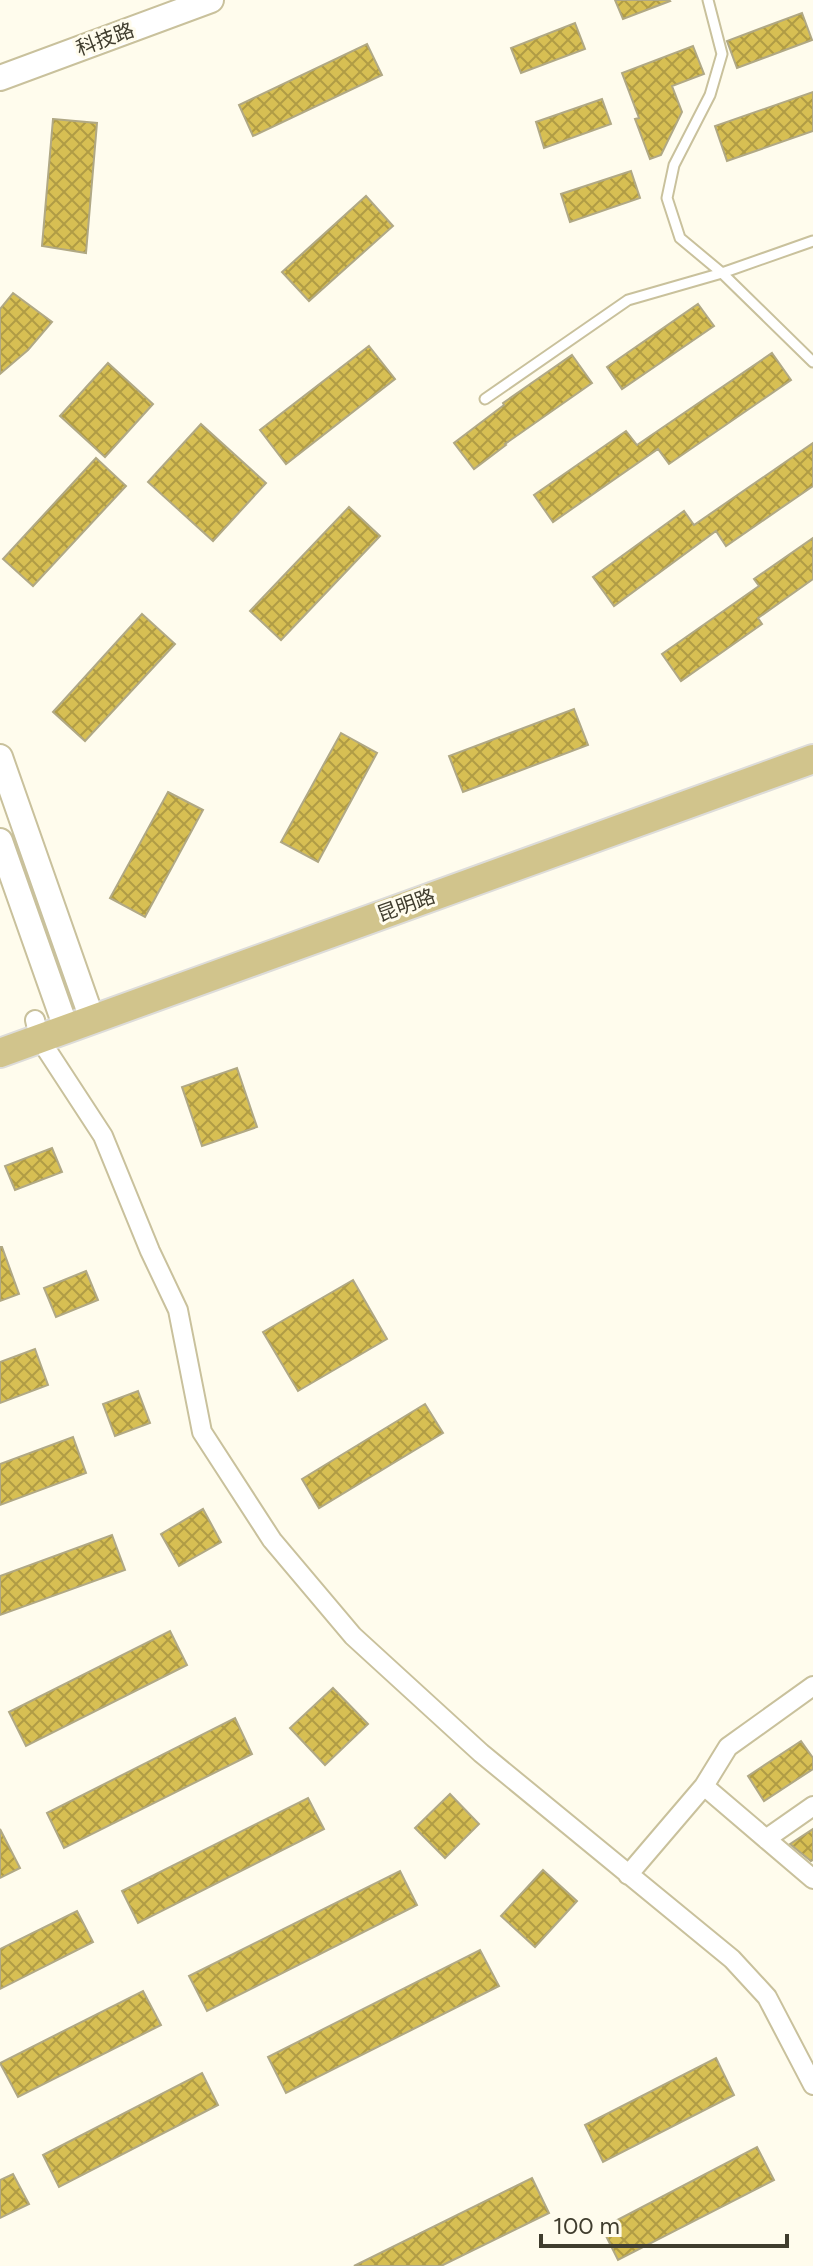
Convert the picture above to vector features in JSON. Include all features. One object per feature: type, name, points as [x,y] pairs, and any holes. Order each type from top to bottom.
[{"type":"main road","name":"科技路","points":[[0,78],[211,0]]},
{"type":"main road","name":"昆明路","points":[[0,1053],[63,1020],[813,742]]},
{"type":"main road","points":[[0,757],[63,1020]]},
{"type":"main road","name":"昆明路","points":[[0,1033],[63,1020],[813,759]]},
{"type":"main road","points":[[0,841],[63,1020]]},
{"type":"street","points":[[63,1020],[103,1136],[178,1310],[202,1432],[272,1540],[353,1636],[481,1753],[732,1959],[767,1997],[813,2085]]},
{"type":"street","points":[[628,1875],[704,1786],[728,1747],[813,1686]]},
{"type":"street","points":[[704,1786],[813,1879]]},
{"type":"street","points":[[766,1839],[813,1806]]},
{"type":"lane","points":[[708,0],[722,54],[710,95],[674,165],[667,198],[680,238],[722,273],[813,362]]},
{"type":"lane","points":[[485,399],[628,300],[722,273],[813,241]]},
{"type":"building","points":[[615,0],[669,0],[670,1],[623,19]]},
{"type":"building","points":[[802,13],[812,40],[737,68],[727,41]]},
{"type":"building","points":[[575,23],[585,49],[521,73],[511,48]]},
{"type":"building","points":[[367,44],[382,75],[253,136],[239,105]]},
{"type":"building","points":[[693,46],[704,74],[672,86],[682,112],[661,155],[650,159],[622,73]]},
{"type":"building","points":[[813,92],[813,131],[727,161],[715,126]]},
{"type":"building","points":[[602,99],[611,124],[544,148],[536,122]]},
{"type":"building","points":[[53,119],[97,123],[86,253],[42,246]]},
{"type":"building","points":[[631,171],[640,198],[570,222],[561,194]]},
{"type":"building","points":[[366,196],[393,226],[309,301],[282,272]]},
{"type":"building","points":[[13,293],[52,322],[28,350],[0,374],[0,309]]},
{"type":"building","points":[[698,304],[714,326],[622,389],[607,367]]},
{"type":"building","points":[[369,346],[395,379],[286,464],[260,430]]},
{"type":"building","points":[[772,353],[791,380],[669,464],[658,449],[553,522],[534,495],[626,431],[637,445]]},
{"type":"building","points":[[572,355],[592,383],[474,469],[454,443],[503,403]]},
{"type":"building","points":[[108,363],[153,404],[105,457],[60,416]]},
{"type":"building","points":[[201,424],[266,483],[213,541],[148,482]]},
{"type":"building","points":[[813,443],[813,486],[726,546],[716,531],[614,606],[593,577],[684,511],[694,525]]},
{"type":"building","points":[[96,458],[126,486],[33,586],[3,559]]},
{"type":"building","points":[[349,507],[380,536],[281,640],[250,611]]},
{"type":"building","points":[[813,538],[813,579],[758,618],[762,624],[681,681],[662,654],[759,586],[754,579]]},
{"type":"building","points":[[142,614],[175,644],[85,741],[53,712]]},
{"type":"building","points":[[574,709],[588,745],[463,792],[449,756]]},
{"type":"building","points":[[341,733],[377,753],[318,862],[281,842]]},
{"type":"building","points":[[168,792],[203,810],[145,917],[110,898]]},
{"type":"building","points":[[237,1068],[257,1127],[202,1146],[182,1087]]},
{"type":"building","points":[[52,1148],[62,1172],[15,1190],[5,1166]]},
{"type":"building","points":[[0,1247],[19,1294],[0,1301]]},
{"type":"building","points":[[86,1271],[98,1300],[56,1317],[44,1288]]},
{"type":"building","points":[[353,1280],[387,1339],[298,1391],[263,1332]]},
{"type":"building","points":[[35,1349],[48,1385],[0,1403],[0,1362]]},
{"type":"building","points":[[138,1391],[150,1423],[115,1436],[103,1404]]},
{"type":"building","points":[[425,1404],[443,1433],[319,1508],[302,1479]]},
{"type":"building","points":[[73,1437],[86,1473],[0,1505],[0,1464]]},
{"type":"building","points":[[203,1509],[221,1542],[179,1566],[161,1534]]},
{"type":"building","points":[[112,1535],[125,1570],[0,1615],[0,1576]]},
{"type":"building","points":[[170,1631],[187,1665],[26,1746],[9,1712]]},
{"type":"building","points":[[333,1688],[368,1724],[325,1765],[290,1728]]},
{"type":"building","points":[[235,1718],[252,1754],[64,1848],[47,1813]]},
{"type":"building","points":[[801,1741],[813,1758],[813,1769],[764,1801],[748,1776]]},
{"type":"building","points":[[450,1794],[479,1824],[445,1858],[415,1828]]},
{"type":"building","points":[[308,1798],[324,1829],[138,1923],[122,1891]]},
{"type":"building","points":[[0,1829],[20,1868],[0,1878]]},
{"type":"building","points":[[813,1829],[813,1860],[811,1861],[790,1844]]},
{"type":"building","points":[[543,1870],[577,1901],[535,1947],[501,1916]]},
{"type":"building","points":[[400,1871],[417,1905],[207,2011],[189,1976]]},
{"type":"building","points":[[77,1911],[93,1942],[0,1989],[0,1949]]},
{"type":"building","points":[[480,1950],[499,1986],[286,2093],[268,2057]]},
{"type":"building","points":[[143,1991],[161,2025],[18,2097],[0,2063]]},
{"type":"building","points":[[716,2058],[734,2095],[603,2162],[585,2125]]},
{"type":"building","points":[[202,2073],[218,2105],[59,2187],[43,2155]]},
{"type":"building","points":[[757,2147],[774,2180],[618,2260],[602,2228]]},
{"type":"building","points":[[13,2174],[29,2204],[0,2218],[0,2180]]},
{"type":"building","points":[[532,2178],[549,2213],[441,2266],[354,2266]]}]
